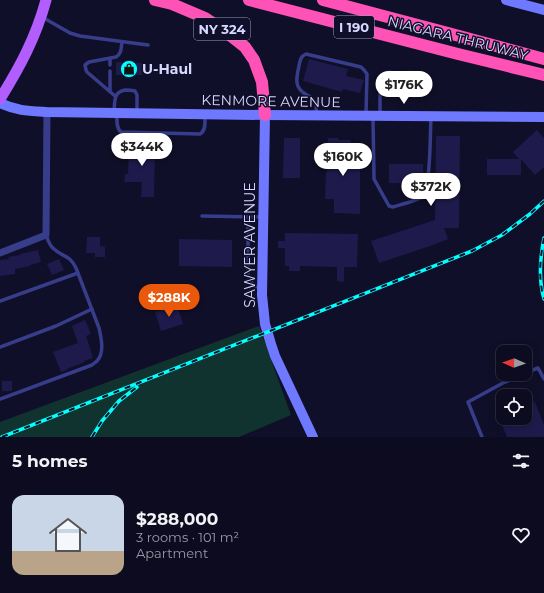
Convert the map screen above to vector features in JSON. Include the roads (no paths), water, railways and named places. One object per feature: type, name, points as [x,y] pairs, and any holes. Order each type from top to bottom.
[{"type":"highway","name":"NY 324","points":[[155,0],[172,4],[205,18],[245,47],[254,60],[262,82],[265,115]]},
{"type":"highway","name":"NIAGARA THRUWAY","points":[[249,0],[544,75]]},
{"type":"highway","name":"NIAGARA THRUWAY","points":[[323,0],[544,59]]},
{"type":"main road","points":[[0,99],[26,54],[41,17],[46,0]]},
{"type":"street","points":[[506,0],[544,10]]},
{"type":"street","name":"KENMORE AVENUE","points":[[0,103],[9,108],[19,110],[46,112],[544,117]]},
{"type":"street","points":[[0,253],[46,235],[46,112]]},
{"type":"street","name":"SAWYER AVENUE","points":[[265,115],[262,289],[263,313],[275,356],[313,437]]},
{"type":"lane","points":[[41,17],[70,33],[80,36],[148,45]]},
{"type":"lane","points":[[122,42],[120,55],[110,59],[89,62],[85,65],[87,72],[115,96],[118,131],[200,134],[203,133],[204,130],[205,114]]},
{"type":"lane","points":[[316,115],[316,104],[312,98],[298,88],[296,82],[301,58],[304,55],[306,54],[360,67],[364,70],[367,74],[373,116],[374,179],[389,206],[393,207],[421,198],[426,192],[431,116]]},
{"type":"lane","points":[[110,59],[110,65]]},
{"type":"lane","points":[[110,71],[110,91]]},
{"type":"lane","points":[[373,116],[380,77],[382,74],[391,72],[404,75]]},
{"type":"lane","points":[[115,96],[118,92],[123,90],[135,91],[137,96],[137,113]]},
{"type":"lane","points":[[202,216],[263,217]]},
{"type":"lane","points":[[248,217],[248,275],[251,283],[262,289]]},
{"type":"lane","points":[[0,399],[92,365],[98,360],[101,353],[99,328],[78,273],[72,261],[68,257],[54,249],[49,244],[46,235]]},
{"type":"lane","points":[[0,301],[78,273]]},
{"type":"lane","points":[[0,347],[56,326],[92,310]]},
{"type":"lane","points":[[532,371],[538,368],[544,380]]},
{"type":"lane","points":[[482,437],[468,402],[508,381]]},
{"type":"railway","points":[[2,437],[472,251],[502,235],[530,214],[544,201]]},
{"type":"railway","points":[[544,238],[540,268],[544,299]]},
{"type":"railway","points":[[92,437],[102,421],[119,401],[137,387]]},
{"type":"place","name":"U-Haul","points":[[129,69]]}]
